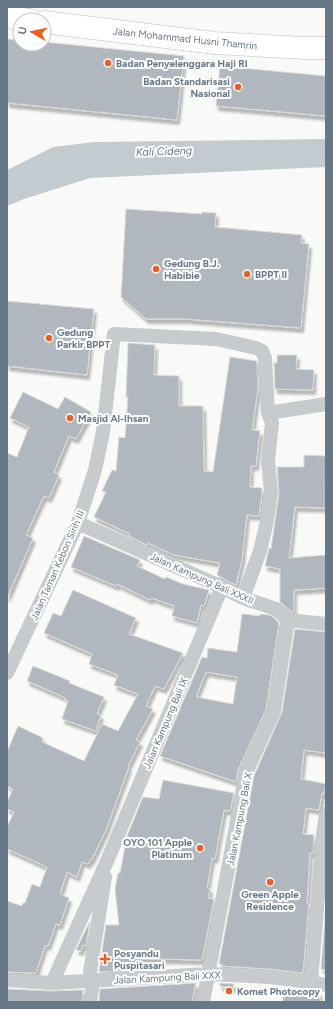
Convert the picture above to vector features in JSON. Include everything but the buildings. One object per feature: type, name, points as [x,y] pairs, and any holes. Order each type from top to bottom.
[{"type":"main road","name":"Jalan Mohammad Husni Thamrin","points":[[52,23],[214,43],[326,48]]},
{"type":"street","name":"Jalan Taman Kebon Sirih III","points":[[7,673],[78,523],[95,470],[103,432],[114,334],[216,339],[256,348],[262,351],[265,358],[268,413]]},
{"type":"street","points":[[243,598],[260,551],[267,521],[271,492],[268,460],[272,423],[268,413],[326,404]]},
{"type":"street","name":"Jalan Kampung Bali XXXII","points":[[78,523],[222,587],[243,598],[276,609],[288,620]]},
{"type":"street","name":"Jalan Kampung Bali IX","points":[[52,983],[108,859],[222,587]]},
{"type":"street","points":[[288,620],[326,624]]},
{"type":"street","name":"Jalan Kampung Bali X","points":[[203,1002],[246,773],[274,711],[288,620]]},
{"type":"street","points":[[312,982],[323,835],[326,814]]},
{"type":"street","name":"Jalan Kampung Bali IX","points":[[90,1002],[92,989],[90,972],[108,859]]},
{"type":"street","name":"Jalan Kampung Bali XXX","points":[[7,980],[52,983],[91,982],[209,974],[269,977],[326,985]]},
{"type":"water","name":"Kali Cideng","points":[[326,139],[326,167],[90,178],[7,206],[7,170],[53,147],[95,142]]},
{"type":"place","name":"Badan Penyelenggara Haji RI","points":[[108,63]]},
{"type":"place","name":"Badan Standarisasi Nasional","points":[[238,87]]},
{"type":"place","name":"Gedung B.J. Habibie","points":[[156,269]]},
{"type":"place","name":"BPPT II","points":[[247,274]]},
{"type":"place","name":"Gedung Parkir BPPT","points":[[49,338]]},
{"type":"place","name":"Masjid Al-Ihsan","points":[[70,418]]},
{"type":"place","name":"OYO 101 Apple Platinum","points":[[200,848]]},
{"type":"place","name":"Green Apple Residence","points":[[270,882]]},
{"type":"place","name":"Posyandu Puspitasari","points":[[105,959]]},
{"type":"place","name":"Komet Photocopy","points":[[229,991]]}]
